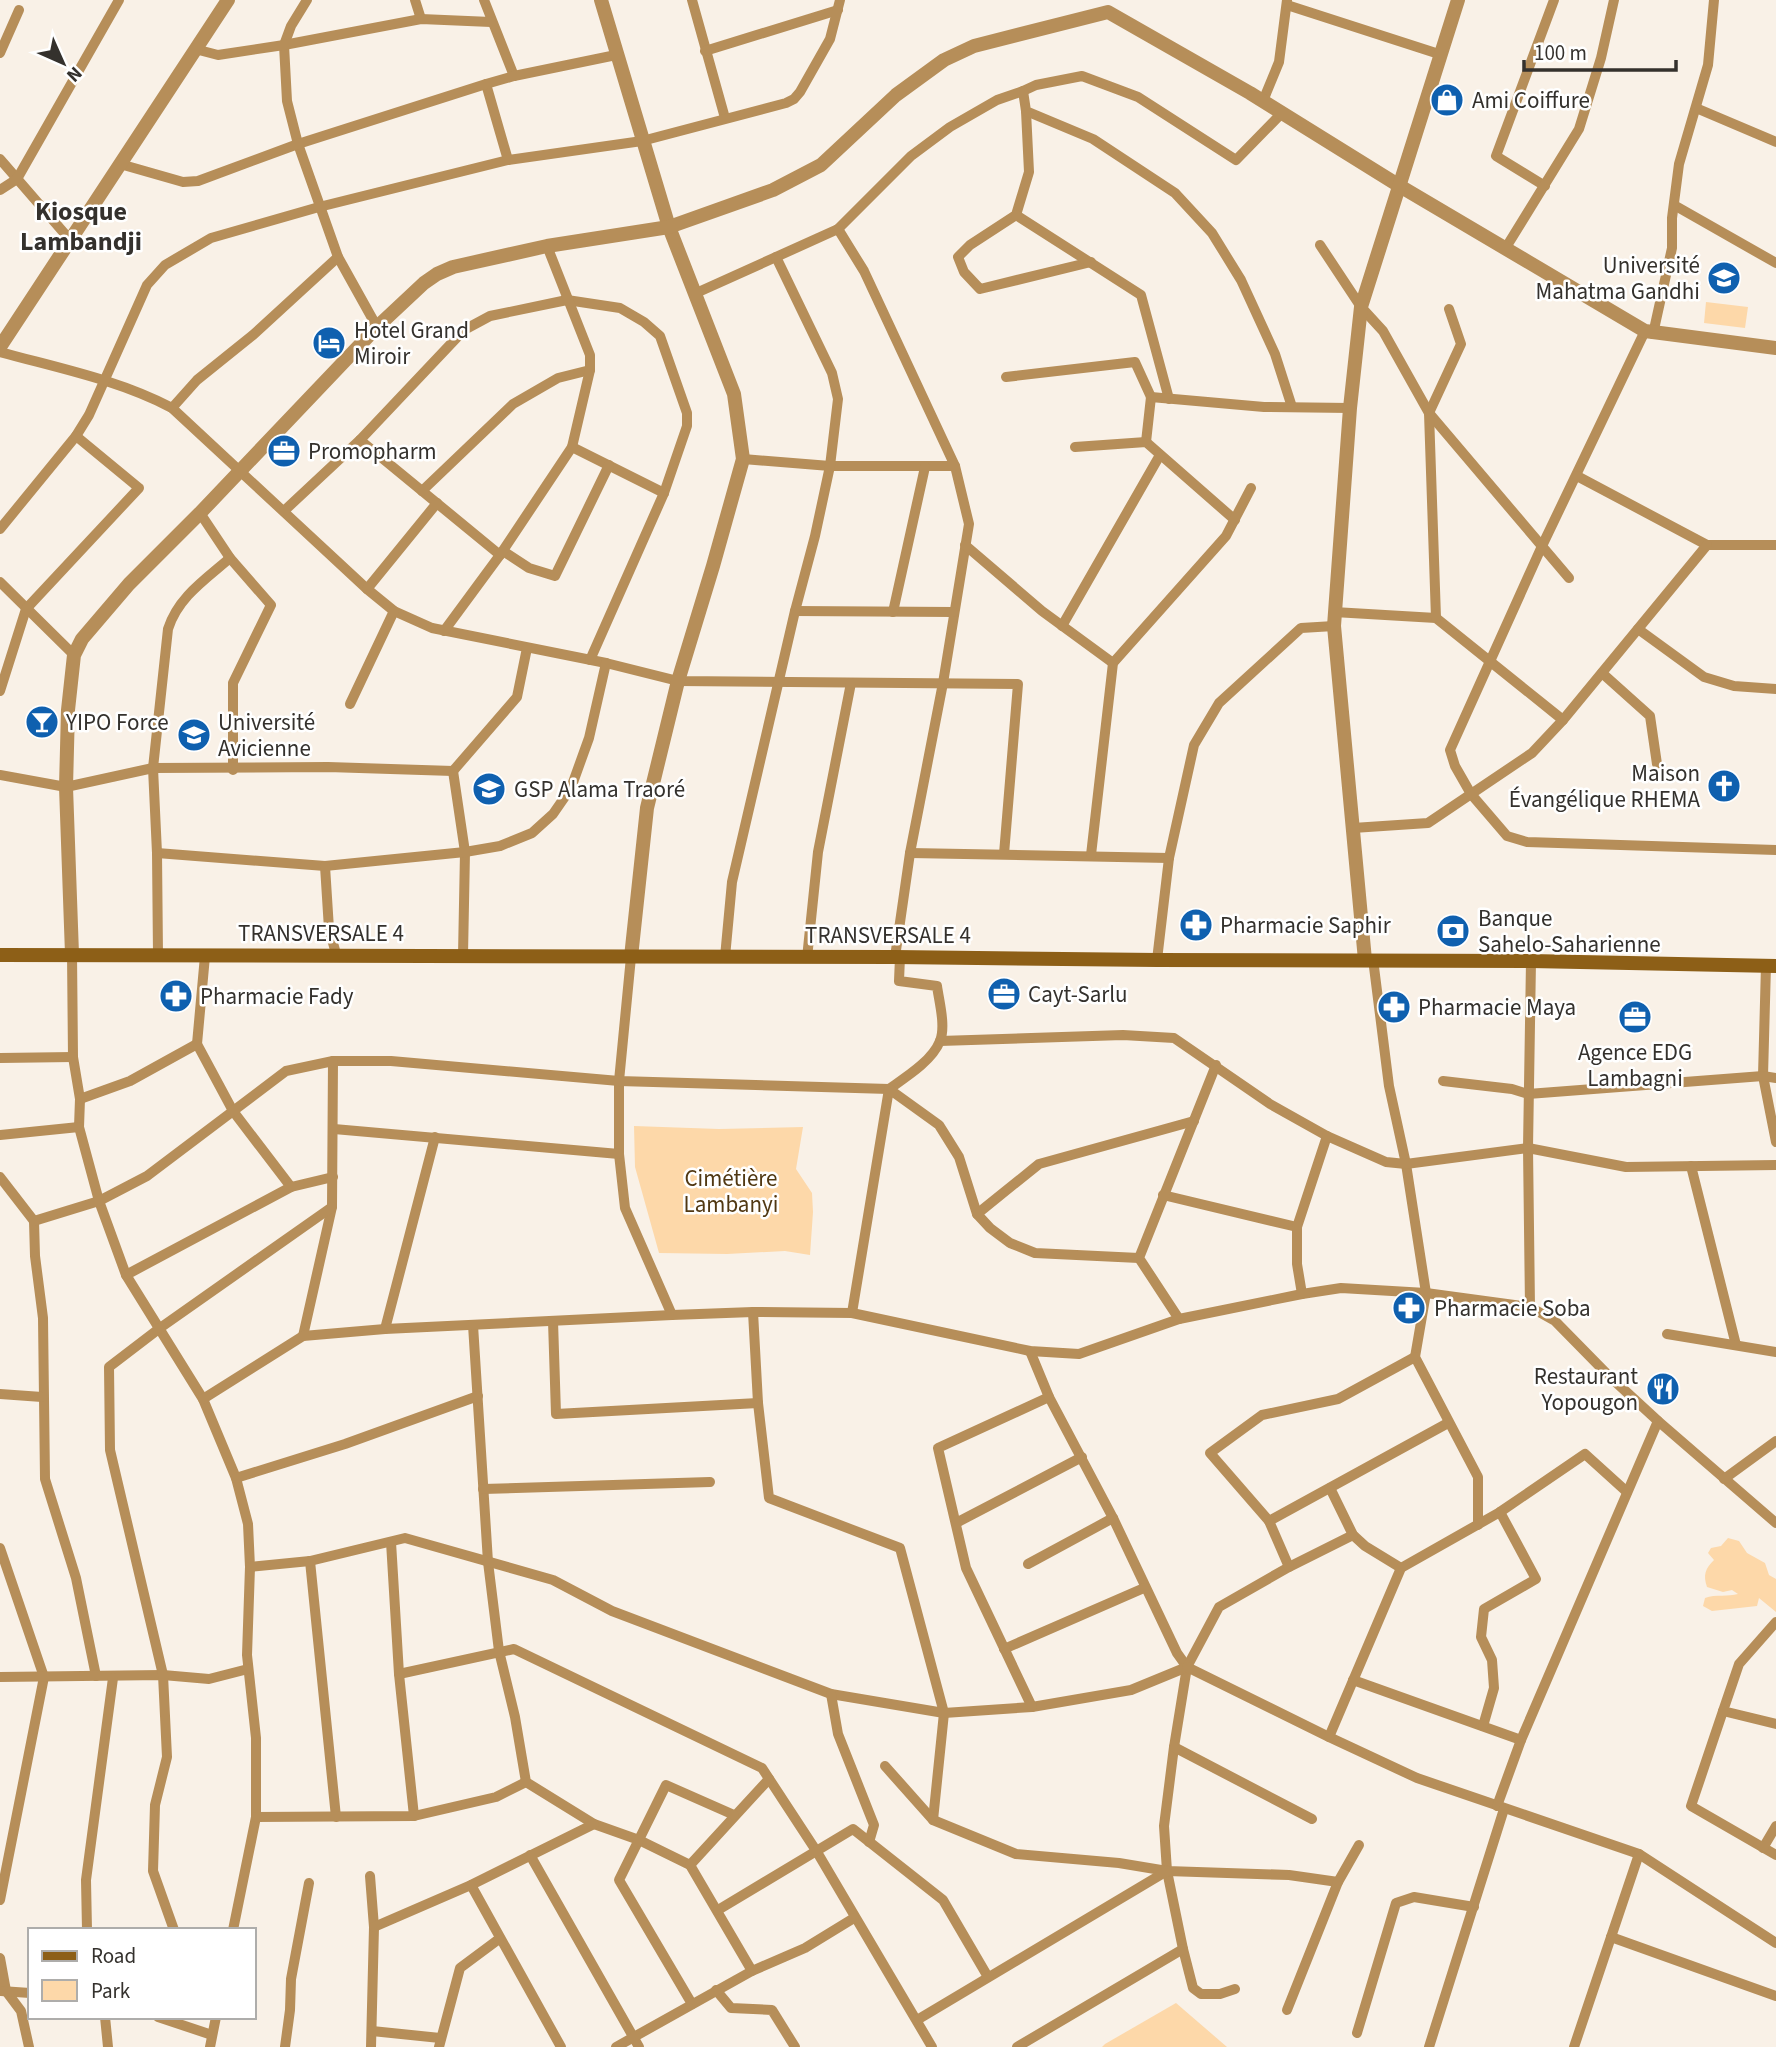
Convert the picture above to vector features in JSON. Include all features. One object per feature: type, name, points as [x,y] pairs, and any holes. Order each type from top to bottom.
[{"type":"main road","name":"TRANSVERSALE 4","points":[[0,955],[898,957],[1771,965]]},
{"type":"street","points":[[0,190],[17,179],[119,0]]},
{"type":"street","points":[[0,347],[228,0]]},
{"type":"street","points":[[307,0],[291,26],[284,45],[287,100],[298,144],[338,257],[377,327]]},
{"type":"street","points":[[415,0],[421,19]]},
{"type":"street","points":[[484,0],[514,76]]},
{"type":"street","points":[[601,0],[669,227],[734,394],[743,459],[678,681],[647,808],[619,1082],[619,1154],[625,1208],[672,1315]]},
{"type":"street","points":[[692,0],[724,118]]},
{"type":"street","points":[[1458,0],[1362,307],[1350,408],[1334,619],[1353,828],[1369,960],[1426,1293],[1415,1357],[1478,1477],[1478,1525]]},
{"type":"street","points":[[1545,186],[1496,156],[1553,0]]},
{"type":"street","points":[[1505,249],[1580,130],[1614,0]]},
{"type":"street","points":[[1713,0],[1708,65],[1679,164],[1671,248],[1649,332],[1542,546],[1450,750],[1455,766],[1471,794],[1507,836],[1527,842],[1776,850]]},
{"type":"street","points":[[1263,101],[1279,62],[1287,2],[1442,55]]},
{"type":"street","points":[[705,51],[839,5]]},
{"type":"street","points":[[0,529],[76,436],[89,415],[147,285],[165,265],[211,239],[319,207],[508,160],[642,141],[794,99],[830,39],[839,5]]},
{"type":"street","points":[[233,1928],[256,1817],[256,1738],[247,1655],[250,1567],[248,1524],[236,1478],[202,1399],[126,1275],[99,1201],[79,1128],[80,1099],[73,1057],[66,786],[68,710],[74,655],[93,624],[377,327],[437,274],[453,267],[547,246],[669,227],[773,190],[821,165],[896,95],[944,60],[974,46],[1107,6],[1398,185],[1649,332],[1776,348]]},
{"type":"street","points":[[0,53],[19,10]]},
{"type":"street","points":[[195,49],[218,55],[421,19],[491,22]]},
{"type":"street","points":[[120,164],[183,182],[198,181],[298,144],[486,84],[616,55]]},
{"type":"street","points":[[694,294],[838,229],[911,156],[950,127],[997,100],[1036,85],[1082,76],[1138,97],[1236,160],[1282,113]]},
{"type":"street","points":[[486,84],[508,160]]},
{"type":"street","points":[[1023,91],[1029,172],[1016,215],[970,245],[958,257],[964,272],[980,289],[1091,262]]},
{"type":"street","points":[[1696,108],[1776,142]]},
{"type":"street","points":[[1026,111],[1093,139],[1175,193],[1212,233],[1241,280],[1275,354],[1292,407]]},
{"type":"street","points":[[0,159],[71,241]]},
{"type":"street","points":[[1674,205],[1776,263]]},
{"type":"street","points":[[1016,215],[1142,295],[1169,399]]},
{"type":"street","points":[[838,229],[863,271],[955,466],[969,524],[943,683],[910,853],[898,957],[899,981],[937,986],[942,1028],[940,1041],[918,1069],[889,1089],[852,1313]]},
{"type":"street","points":[[1320,245],[1362,307],[1383,331],[1429,413],[1569,578]]},
{"type":"street","points":[[444,631],[501,553],[572,447],[590,370],[590,355],[547,246]]},
{"type":"street","points":[[172,408],[197,380],[253,335],[338,257]]},
{"type":"street","points":[[725,957],[732,882],[795,611],[816,536],[830,466],[838,399],[832,373],[776,257]]},
{"type":"street","points":[[284,511],[360,440],[464,330],[490,316],[567,300],[620,308],[644,322],[660,337],[687,413],[687,426],[664,494],[590,660]]},
{"type":"street","points":[[1436,618],[1429,413],[1461,344],[1449,309]]},
{"type":"street","points":[[0,352],[105,380],[149,396],[172,408],[367,589],[394,611],[432,628],[606,663],[678,681],[1018,684],[1004,854]]},
{"type":"street","points":[[1006,377],[1135,362],[1151,397],[1146,442]]},
{"type":"street","points":[[422,491],[513,404],[558,378],[590,370]]},
{"type":"street","points":[[1151,397],[1264,407],[1350,408]]},
{"type":"street","points":[[0,691],[26,609],[139,488],[76,436]]},
{"type":"street","points":[[360,440],[501,553],[529,568],[555,576],[609,465]]},
{"type":"street","points":[[1075,447],[1146,442],[1235,520]]},
{"type":"street","points":[[572,447],[664,494]]},
{"type":"street","points":[[1062,626],[1160,455]]},
{"type":"street","points":[[743,459],[830,466],[955,466]]},
{"type":"street","points":[[893,612],[925,467]]},
{"type":"street","points":[[1577,476],[1707,544],[1776,545]]},
{"type":"street","points":[[1091,855],[1113,663],[1226,536],[1251,488]]},
{"type":"street","points":[[367,589],[437,503]]},
{"type":"street","points":[[200,513],[230,558],[271,605],[233,683],[233,770]]},
{"type":"street","points":[[1353,828],[1428,823],[1532,753],[1563,720],[1707,544]]},
{"type":"street","points":[[965,545],[1062,626],[1113,663]]},
{"type":"street","points":[[158,955],[153,768],[168,629],[182,600],[230,558]]},
{"type":"street","points":[[0,582],[74,655]]},
{"type":"street","points":[[350,704],[394,611]]},
{"type":"street","points":[[795,611],[953,612]]},
{"type":"street","points":[[1157,960],[1169,858],[1194,744],[1219,703],[1301,628],[1334,619],[1436,618],[1563,720]]},
{"type":"street","points":[[1638,629],[1704,677],[1734,686],[1776,688]]},
{"type":"street","points":[[463,955],[465,852],[453,771],[517,697],[527,648]]},
{"type":"street","points":[[157,853],[325,866],[465,852],[500,846],[532,833],[553,814],[570,788],[589,738],[606,663]]},
{"type":"street","points":[[1602,673],[1650,716],[1657,764]]},
{"type":"street","points":[[807,958],[818,852],[851,684]]},
{"type":"street","points":[[0,775],[66,786],[153,768],[233,770],[328,767],[453,771]]},
{"type":"street","points":[[910,853],[1169,858]]},
{"type":"street","points":[[325,866],[329,929],[337,957]]},
{"type":"street","points":[[205,956],[197,1044],[233,1111],[291,1187]]},
{"type":"street","points":[[1530,1307],[1528,1094],[1531,961]]},
{"type":"street","points":[[1771,965],[1763,1076],[1776,1142]]},
{"type":"street","points":[[940,1041],[1123,1035],[1174,1038],[1270,1104],[1327,1136],[1385,1162],[1406,1164],[1528,1148],[1626,1167],[1776,1165]]},
{"type":"street","points":[[80,1099],[130,1081],[197,1044]]},
{"type":"street","points":[[0,1058],[73,1057]]},
{"type":"street","points":[[303,1336],[332,1207],[333,1061]]},
{"type":"street","points":[[34,1221],[99,1201],[146,1176],[286,1071],[333,1061],[391,1061],[619,1082],[889,1089],[939,1125],[959,1157],[977,1214],[1010,1243],[1035,1253],[1139,1258]]},
{"type":"street","points":[[1139,1258],[1216,1065]]},
{"type":"street","points":[[1443,1081],[1512,1089],[1528,1094],[1763,1076],[1776,1078]]},
{"type":"street","points":[[977,1214],[1039,1164],[1194,1121]]},
{"type":"street","points":[[0,1135],[79,1128]]},
{"type":"street","points":[[334,1129],[619,1154]]},
{"type":"street","points":[[1302,1294],[1297,1264],[1297,1227],[1327,1136]]},
{"type":"street","points":[[385,1329],[435,1137]]},
{"type":"street","points":[[1691,1166],[1736,1345]]},
{"type":"street","points":[[0,1177],[34,1221],[43,1318],[45,1479],[76,1578],[96,1676]]},
{"type":"street","points":[[126,1275],[291,1187],[333,1177]]},
{"type":"street","points":[[1163,1195],[1297,1227]]},
{"type":"street","points":[[173,1928],[153,1871],[155,1805],[167,1757],[163,1675],[110,1450],[109,1367],[332,1207]]},
{"type":"street","points":[[1139,1258],[1179,1319]]},
{"type":"street","points":[[202,1399],[303,1336],[385,1329],[753,1311],[852,1313],[1030,1351],[1079,1354],[1179,1319],[1302,1294],[1341,1288],[1426,1293],[1530,1307],[1555,1321],[1608,1376],[1776,1523]]},
{"type":"street","points":[[753,1311],[758,1403],[769,1498],[900,1548],[944,1713],[933,1819]]},
{"type":"street","points":[[554,1321],[556,1414],[758,1403]]},
{"type":"street","points":[[473,1325],[488,1562],[499,1651],[515,1717],[526,1782],[593,1824],[639,1840],[690,1865],[752,1971]]},
{"type":"street","points":[[1667,1334],[1776,1352]]},
{"type":"street","points":[[1030,1351],[1049,1397],[1113,1517],[1144,1588],[1177,1653],[1187,1667],[1417,1777],[1639,1854],[1776,1943]]},
{"type":"street","points":[[1289,1567],[1269,1521],[1210,1453],[1262,1415],[1338,1399],[1415,1357]]},
{"type":"street","points":[[0,1394],[42,1397]]},
{"type":"street","points":[[236,1478],[345,1444],[478,1396]]},
{"type":"street","points":[[1032,1707],[966,1568],[938,1448],[1049,1397]]},
{"type":"street","points":[[1429,2047],[1474,1907],[1521,1740],[1658,1421]]},
{"type":"street","points":[[1269,1521],[1448,1423]]},
{"type":"street","points":[[1724,1479],[1776,1441]]},
{"type":"street","points":[[1329,1737],[1401,1568],[1500,1513],[1585,1454],[1627,1492]]},
{"type":"street","points":[[956,1523],[1082,1457]]},
{"type":"street","points":[[483,1489],[709,1482]]},
{"type":"street","points":[[1331,1488],[1353,1535],[1365,1546],[1401,1568]]},
{"type":"street","points":[[1483,1726],[1494,1688],[1492,1660],[1481,1637],[1484,1609],[1536,1579],[1500,1513]]},
{"type":"street","points":[[1028,1564],[1113,1517]]},
{"type":"street","points":[[1235,1989],[1220,1994],[1201,1994],[1194,1988],[1182,1949],[1167,1871],[1164,1826],[1187,1667],[1219,1607],[1289,1567],[1353,1535]]},
{"type":"street","points":[[250,1567],[310,1561],[405,1538],[553,1580],[612,1611],[831,1694],[944,1713],[1032,1707],[1131,1690],[1187,1667]]},
{"type":"street","points":[[391,1542],[399,1674],[414,1816]]},
{"type":"street","points":[[0,1548],[44,1677],[0,1900]]},
{"type":"street","points":[[310,1561],[336,1817]]},
{"type":"street","points":[[1004,1649],[1144,1588]]},
{"type":"street","points":[[1776,1622],[1739,1664],[1691,1806],[1776,1855]]},
{"type":"street","points":[[399,1674],[514,1649],[762,1768],[817,1852],[932,2047]]},
{"type":"street","points":[[0,1677],[113,1678],[163,1675],[209,1679],[248,1669]]},
{"type":"street","points":[[87,1928],[86,1880],[113,1678]]},
{"type":"street","points":[[1353,1680],[1521,1740]]},
{"type":"street","points":[[831,1694],[838,1734],[874,1825],[869,1842]]},
{"type":"street","points":[[1723,1711],[1776,1724]]},
{"type":"street","points":[[1174,1747],[1312,1819]]},
{"type":"street","points":[[885,1766],[933,1819],[1016,1854],[1119,1863],[1167,1871],[1289,1875],[1338,1882]]},
{"type":"street","points":[[690,1865],[769,1779]]},
{"type":"street","points":[[256,1817],[414,1816],[496,1797],[526,1782]]},
{"type":"street","points":[[692,2004],[619,1880],[666,1785],[734,1815]]},
{"type":"street","points":[[374,1927],[471,1885],[593,1824]]},
{"type":"street","points":[[1763,1847],[1776,1826]]},
{"type":"street","points":[[718,1910],[853,1829],[943,1900],[988,1977]]},
{"type":"street","points":[[1287,2010],[1338,1882],[1359,1846]]},
{"type":"street","points":[[1574,2047],[1639,1854]]},
{"type":"street","points":[[530,1855],[636,2042]]},
{"type":"street","points":[[916,2021],[1167,1871]]},
{"type":"street","points":[[370,1877],[374,1927],[371,2047]]},
{"type":"street","points":[[285,2047],[291,1979],[309,1883]]},
{"type":"street","points":[[471,1885],[561,2047]]},
{"type":"street","points":[[1357,2033],[1396,1903],[1414,1897],[1474,1907]]},
{"type":"street","points":[[616,2047],[636,2042],[716,1990],[805,1948],[854,1917]]},
{"type":"street","points":[[1611,1937],[1776,1996]]},
{"type":"street","points":[[372,2031],[439,2043],[460,1968],[499,1939]]},
{"type":"street","points":[[1017,2047],[1182,1949]]},
{"type":"street","points":[[0,1958],[3,1991],[21,2011],[29,2047]]},
{"type":"street","points":[[716,1990],[731,2008],[772,2010],[795,2047]]},
{"type":"street","points":[[3,1991],[28,1993]]},
{"type":"street","points":[[105,2019],[108,2047]]},
{"type":"street","points":[[162,2019],[211,2041],[216,2019]]},
{"type":"green space","points":[[1706,302],[1748,307],[1745,328],[1704,323]]},
{"type":"green space","name":"Cimétière Lambanyi","points":[[634,1126],[719,1129],[803,1127],[796,1169],[812,1193],[810,1255],[785,1251],[659,1253],[635,1167]]},
{"type":"green space","points":[[1728,1538],[1739,1541],[1747,1553],[1765,1563],[1769,1575],[1776,1579],[1776,1612],[1759,1598],[1757,1606],[1712,1611],[1703,1606],[1705,1598],[1738,1594],[1732,1590],[1723,1592],[1707,1587],[1706,1583],[1706,1572],[1714,1560],[1708,1553],[1711,1548],[1721,1546]]},
{"type":"green space","points":[[1176,2003],[1227,2047],[1102,2047],[1105,2044]]},
{"type":"place","name":"Ami Coiffure","points":[[1447,100]]},
{"type":"place","name":"Université Mahatma Gandhi","points":[[1724,278]]},
{"type":"place","name":"Hotel Grand Miroir","points":[[329,343]]},
{"type":"place","name":"Promopharm","points":[[284,451]]},
{"type":"place","name":"YIPO Force","points":[[42,722]]},
{"type":"place","name":"Université Avicienne","points":[[194,735]]},
{"type":"place","name":"Maison Évangélique RHEMA","points":[[1724,786]]},
{"type":"place","name":"GSP Alama Traoré","points":[[489,789]]},
{"type":"place","name":"Pharmacie Saphir","points":[[1196,925]]},
{"type":"place","name":"Banque Sahelo-Saharienne","points":[[1453,931]]},
{"type":"place","name":"Cayt-Sarlu","points":[[1004,994]]},
{"type":"place","name":"Pharmacie Fady","points":[[176,996]]},
{"type":"place","name":"Pharmacie Maya","points":[[1394,1007]]},
{"type":"place","name":"Agence EDG Lambagni","points":[[1635,1017]]},
{"type":"place","name":"Pharmacie Soba","points":[[1409,1308]]},
{"type":"place","name":"Restaurant Yopougon","points":[[1663,1389]]},
{"type":"district","name":"Kiosque Lambandji","points":[[81,226]]}]
